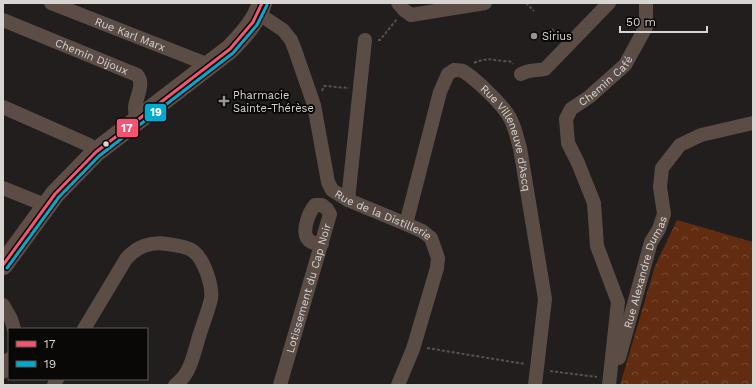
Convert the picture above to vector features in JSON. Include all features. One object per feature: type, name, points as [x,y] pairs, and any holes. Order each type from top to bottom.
[{"type":"main road","points":[[3,265],[45,205],[96,152],[230,49],[245,33],[260,8]]},
{"type":"street","name":"Rue Karl Marx","points":[[51,3],[209,65]]},
{"type":"street","points":[[401,7],[412,15],[439,7],[485,3]]},
{"type":"street","points":[[522,74],[529,70],[545,68],[609,3]]},
{"type":"street","name":"Chemin Café","points":[[610,383],[618,302],[596,246],[594,203],[578,163],[568,143],[566,119],[571,109],[589,97],[625,65],[646,27],[646,3]]},
{"type":"street","name":"Rue de la Distillerie","points":[[260,8],[283,30],[290,40],[314,105],[328,182],[332,190],[348,200],[422,231],[431,238],[438,258],[437,268],[414,346],[398,385]]},
{"type":"street","name":"Chemin Dijoux","points":[[3,20],[137,75],[140,78],[141,83],[135,108],[137,121]]},
{"type":"street","points":[[348,200],[365,40]]},
{"type":"street","points":[[406,224],[440,92],[448,74],[454,70],[462,70],[465,73]]},
{"type":"street","name":"Rue Villeneuve d'Ascq","points":[[465,73],[480,84],[502,108],[510,118],[516,133],[545,299],[535,385]]},
{"type":"street","points":[[3,108],[88,145],[96,152]]},
{"type":"street","name":"Rue Alexandre Dumas","points":[[610,383],[634,308],[651,242],[659,229],[664,214],[660,187],[662,168],[680,145],[701,135],[753,123]]},
{"type":"street","points":[[3,188],[45,205]]},
{"type":"street","name":"Lotissement du Cap Noir","points":[[280,385],[322,244],[330,214],[322,205],[315,205],[311,210],[305,231],[307,238],[313,243],[322,244]]},
{"type":"street","points":[[85,328],[126,259],[133,251],[144,246],[160,243],[180,246],[194,252],[205,266],[210,284],[211,297],[188,371],[175,385]]},
{"type":"street","points":[[3,305],[11,319],[14,328]]},
{"type":"street","points":[[3,372],[8,361]]},
{"type":"path","points":[[526,3],[534,11]]},
{"type":"path","points":[[365,40],[380,40],[401,7]]},
{"type":"path","points":[[465,73],[475,63],[492,58],[511,61],[522,74]]},
{"type":"path","points":[[311,95],[321,93],[324,86],[360,88]]},
{"type":"path","points":[[414,346],[538,368],[610,383]]},
{"type":"green space","points":[[677,220],[753,242],[753,385],[620,385],[655,266]]},
{"type":"transit line","name":"17","points":[[3,265],[55,194],[96,152],[230,49],[253,22],[262,3]]},
{"type":"transit line","name":"19","points":[[7,268],[59,197],[99,156],[233,53],[257,25],[267,5]]},
{"type":"place","name":"Sirius","points":[[534,36]]},
{"type":"place","name":"Pharmacie Sainte-Thérèse","points":[[224,101]]}]
